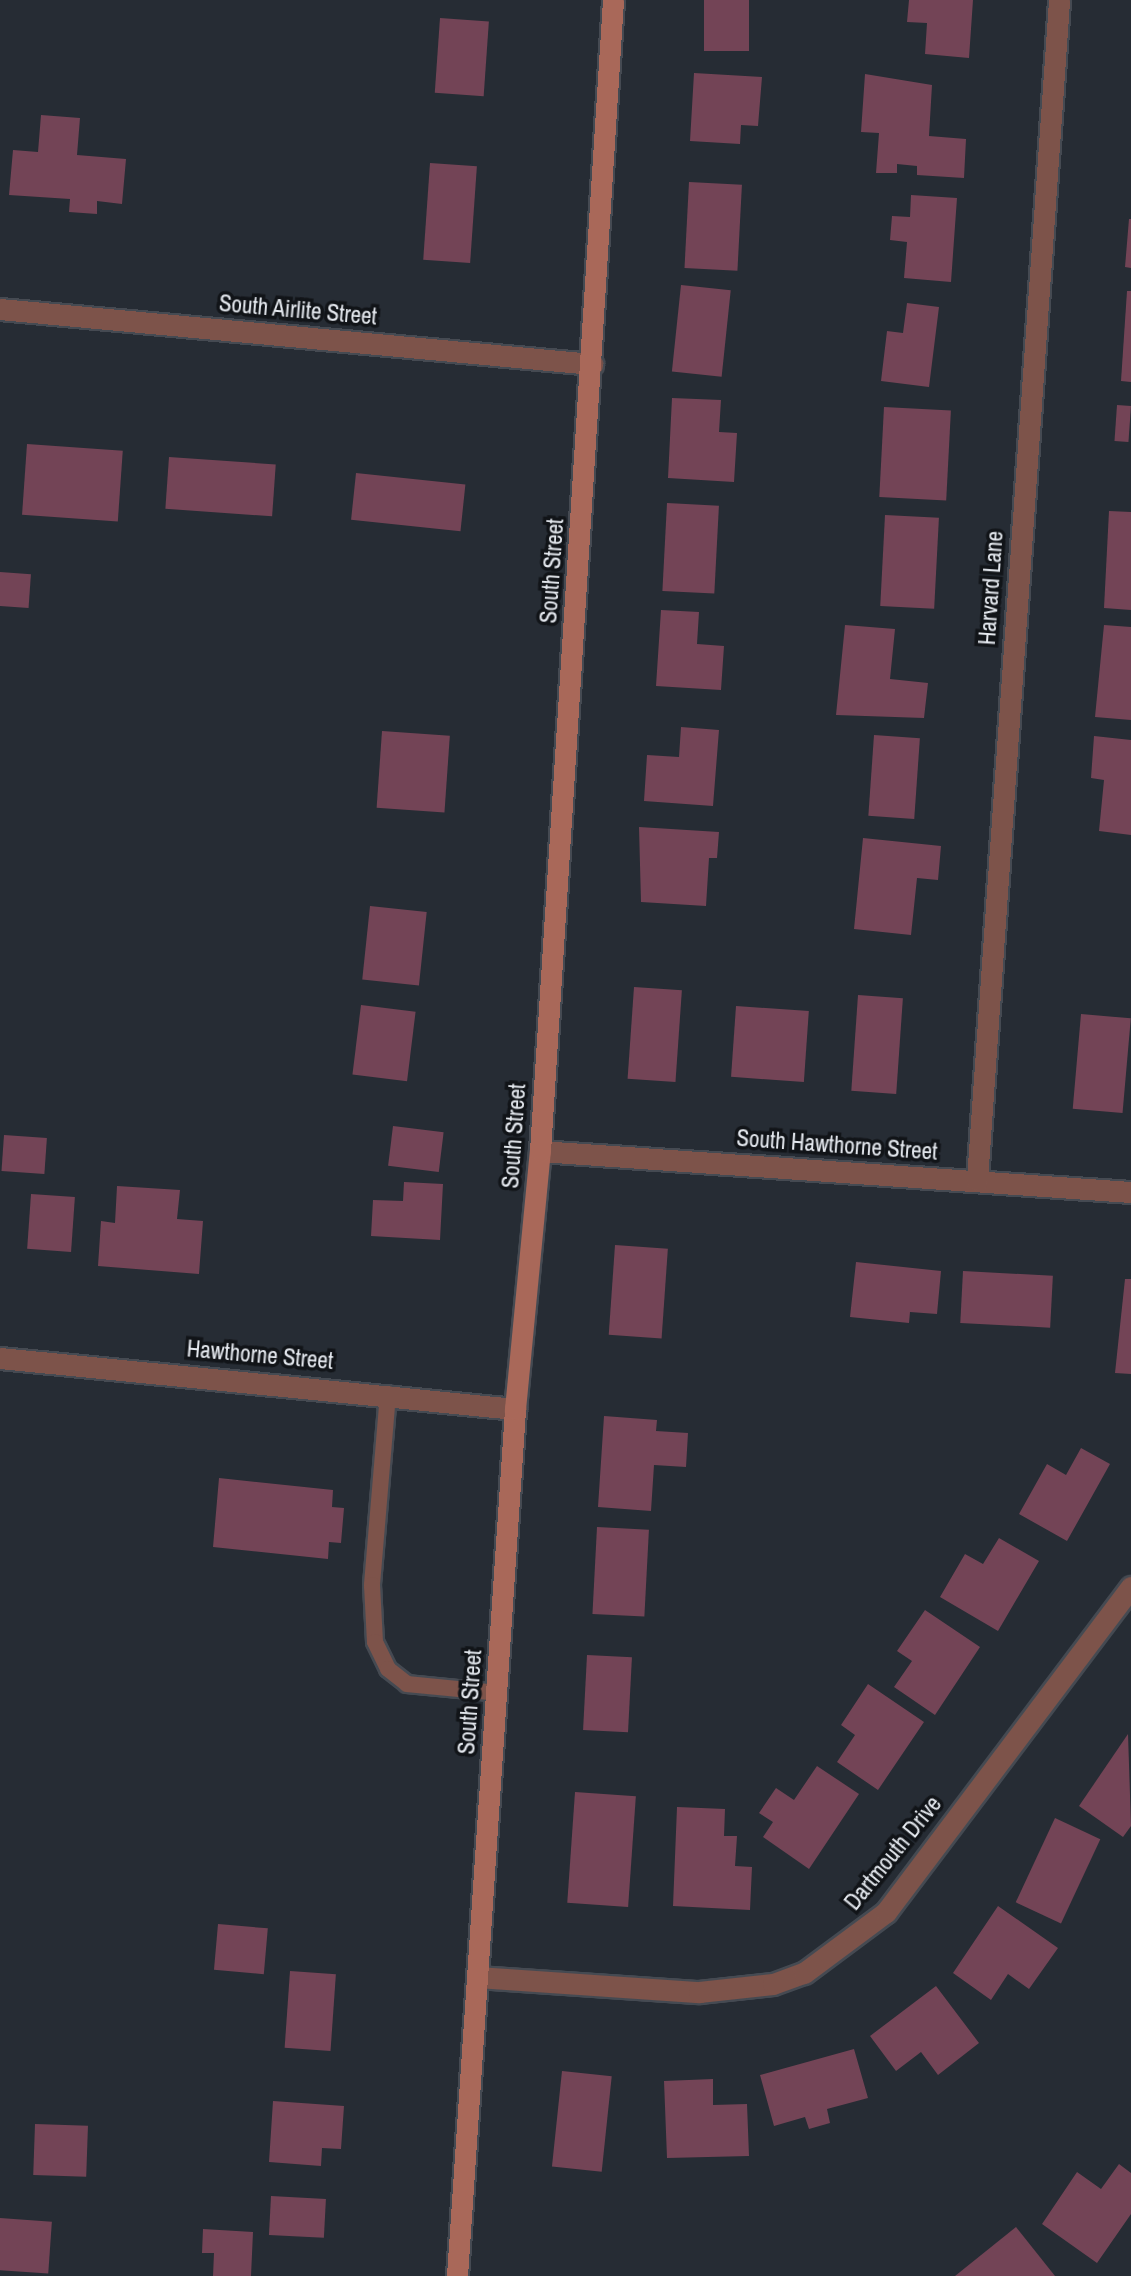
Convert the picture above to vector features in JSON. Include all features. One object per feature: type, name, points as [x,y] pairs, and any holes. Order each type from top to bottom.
[{"type":"street","name":"South Street","points":[[457,2276],[515,1409],[540,1151],[613,0]]},
{"type":"street","name":"Harvard Lane","points":[[977,1180],[1059,0]]},
{"type":"street","name":"South Airlite Street","points":[[0,309],[592,364]]},
{"type":"street","name":"South Hawthorne Street","points":[[540,1151],[1131,1192]]},
{"type":"street","name":"Hawthorne Street","points":[[0,1358],[388,1394],[515,1409]]},
{"type":"street","name":"Dartmouth Drive","points":[[477,1977],[699,1992],[773,1984],[804,1973],[886,1912],[1131,1587]]},
{"type":"lane","points":[[388,1394],[372,1586],[375,1642],[387,1669],[407,1684],[498,1693]]},
{"type":"building","points":[[704,0],[749,0],[749,51],[704,51]]},
{"type":"building","points":[[909,0],[973,0],[969,58],[925,54],[927,23],[907,22]]},
{"type":"building","points":[[440,18],[489,21],[484,96],[435,93]]},
{"type":"building","points":[[694,73],[762,77],[758,126],[741,125],[740,144],[690,141]]},
{"type":"building","points":[[865,74],[932,85],[929,136],[966,139],[964,178],[917,175],[917,166],[897,164],[897,173],[876,173],[879,133],[861,132]]},
{"type":"building","points":[[41,115],[80,118],[77,155],[126,159],[122,204],[97,201],[97,214],[69,212],[70,199],[9,195],[13,150],[38,152]]},
{"type":"building","points":[[430,163],[477,166],[470,263],[423,260]]},
{"type":"building","points":[[689,182],[742,185],[737,271],[684,268]]},
{"type":"building","points":[[911,195],[957,198],[951,282],[904,278],[907,242],[890,240],[892,216],[910,217]]},
{"type":"building","points":[[1131,219],[1131,268],[1125,267]]},
{"type":"building","points":[[681,285],[731,290],[722,377],[672,372]]},
{"type":"building","points":[[1127,291],[1131,291],[1131,382],[1121,381]]},
{"type":"building","points":[[907,303],[939,307],[929,387],[881,381],[887,331],[903,333]]},
{"type":"building","points":[[672,398],[721,400],[719,432],[737,433],[734,482],[668,478]]},
{"type":"building","points":[[1117,405],[1131,406],[1128,442],[1114,441]]},
{"type":"building","points":[[884,407],[951,411],[946,500],[879,497]]},
{"type":"building","points":[[27,444],[123,451],[118,522],[22,515]]},
{"type":"building","points":[[169,457],[276,464],[272,516],[165,509]]},
{"type":"building","points":[[356,473],[465,484],[460,531],[351,520]]},
{"type":"building","points":[[667,503],[719,506],[714,594],[662,591]]},
{"type":"building","points":[[1109,511],[1131,512],[1131,610],[1104,608]]},
{"type":"building","points":[[885,515],[939,518],[934,609],[880,606]]},
{"type":"building","points":[[0,572],[31,574],[29,608],[0,606]]},
{"type":"building","points":[[661,610],[699,612],[697,644],[724,646],[721,690],[656,686]]},
{"type":"building","points":[[845,625],[895,629],[890,679],[928,683],[924,718],[836,715]]},
{"type":"building","points":[[1104,625],[1131,627],[1131,720],[1095,717]]},
{"type":"building","points":[[681,727],[719,730],[713,806],[644,801],[647,755],[679,757]]},
{"type":"building","points":[[382,731],[450,736],[444,813],[377,808]]},
{"type":"building","points":[[874,735],[920,738],[914,819],[868,816]]},
{"type":"building","points":[[1094,736],[1131,740],[1131,835],[1099,831],[1104,780],[1091,778]]},
{"type":"building","points":[[639,827],[719,832],[717,858],[709,858],[706,906],[641,902]]},
{"type":"building","points":[[863,838],[941,846],[938,880],[917,878],[911,935],[854,929]]},
{"type":"building","points":[[370,906],[427,912],[419,986],[362,980]]},
{"type":"building","points":[[634,987],[682,990],[675,1082],[628,1079]]},
{"type":"building","points":[[858,995],[903,998],[896,1094],[851,1091]]},
{"type":"building","points":[[361,1005],[416,1012],[407,1081],[352,1074]]},
{"type":"building","points":[[736,1006],[809,1011],[804,1082],[731,1077]]},
{"type":"building","points":[[1081,1014],[1131,1018],[1123,1113],[1073,1109]]},
{"type":"building","points":[[393,1126],[444,1132],[439,1172],[388,1166]]},
{"type":"building","points":[[4,1135],[47,1138],[44,1174],[1,1171]]},
{"type":"building","points":[[404,1182],[443,1184],[440,1240],[371,1236],[373,1200],[403,1201]]},
{"type":"building","points":[[117,1186],[180,1190],[177,1219],[203,1221],[199,1274],[98,1266],[101,1221],[115,1223]]},
{"type":"building","points":[[31,1194],[75,1197],[71,1252],[27,1249]]},
{"type":"building","points":[[615,1245],[668,1249],[662,1338],[609,1335]]},
{"type":"building","points":[[856,1262],[941,1271],[937,1314],[910,1312],[909,1323],[850,1317]]},
{"type":"building","points":[[963,1271],[1053,1276],[1050,1328],[960,1323]]},
{"type":"building","points":[[1125,1279],[1131,1279],[1131,1374],[1115,1373]]},
{"type":"building","points":[[604,1416],[657,1420],[656,1431],[688,1433],[686,1467],[654,1465],[651,1511],[598,1507]]},
{"type":"building","points":[[1081,1448],[1110,1464],[1067,1541],[1019,1514],[1047,1464],[1066,1475]]},
{"type":"building","points":[[219,1478],[333,1490],[332,1507],[344,1508],[341,1543],[329,1542],[328,1559],[213,1547]]},
{"type":"building","points":[[597,1527],[649,1530],[644,1617],[592,1614]]},
{"type":"building","points":[[999,1538],[1039,1561],[998,1631],[940,1597],[965,1554],[983,1564]]},
{"type":"building","points":[[925,1610],[980,1647],[935,1715],[894,1687],[912,1661],[897,1651]]},
{"type":"building","points":[[587,1655],[632,1657],[628,1732],[583,1730]]},
{"type":"building","points":[[868,1684],[924,1722],[878,1790],[837,1762],[855,1735],[841,1725]]},
{"type":"building","points":[[1128,1734],[1131,1826],[1123,1837],[1079,1806]]},
{"type":"building","points":[[817,1766],[859,1794],[809,1869],[763,1837],[773,1822],[759,1813],[776,1788],[794,1800]]},
{"type":"building","points":[[575,1792],[636,1796],[628,1907],[567,1903]]},
{"type":"building","points":[[677,1807],[725,1809],[724,1836],[737,1836],[735,1866],[752,1867],[750,1910],[673,1906]]},
{"type":"building","points":[[1055,1818],[1100,1839],[1061,1923],[1016,1902]]},
{"type":"building","points":[[998,1906],[1058,1948],[1029,1989],[1008,1974],[991,2000],[953,1973]]},
{"type":"building","points":[[218,1924],[268,1928],[264,1974],[214,1970]]},
{"type":"building","points":[[290,1971],[336,1974],[331,2051],[285,2048]]},
{"type":"building","points":[[936,1986],[979,2043],[938,2075],[921,2052],[896,2071],[870,2036]]},
{"type":"building","points":[[854,2049],[868,2098],[827,2109],[830,2123],[809,2129],[805,2117],[774,2126],[760,2075]]},
{"type":"building","points":[[562,2071],[612,2076],[602,2172],[552,2166]]},
{"type":"building","points":[[713,2079],[713,2105],[747,2104],[749,2156],[667,2158],[664,2081]]},
{"type":"building","points":[[273,2101],[344,2106],[341,2149],[322,2148],[321,2166],[269,2162]]},
{"type":"building","points":[[35,2124],[88,2126],[86,2177],[33,2175]]},
{"type":"building","points":[[1119,2164],[1131,2173],[1131,2214],[1097,2263],[1042,2224],[1077,2172],[1101,2189]]},
{"type":"building","points":[[271,2196],[326,2199],[324,2238],[269,2235]]},
{"type":"building","points":[[0,2218],[52,2222],[48,2274],[0,2270]]},
{"type":"building","points":[[1016,2227],[1055,2276],[955,2276]]},
{"type":"building","points":[[203,2229],[253,2232],[251,2276],[213,2276],[214,2253],[202,2253]]}]
